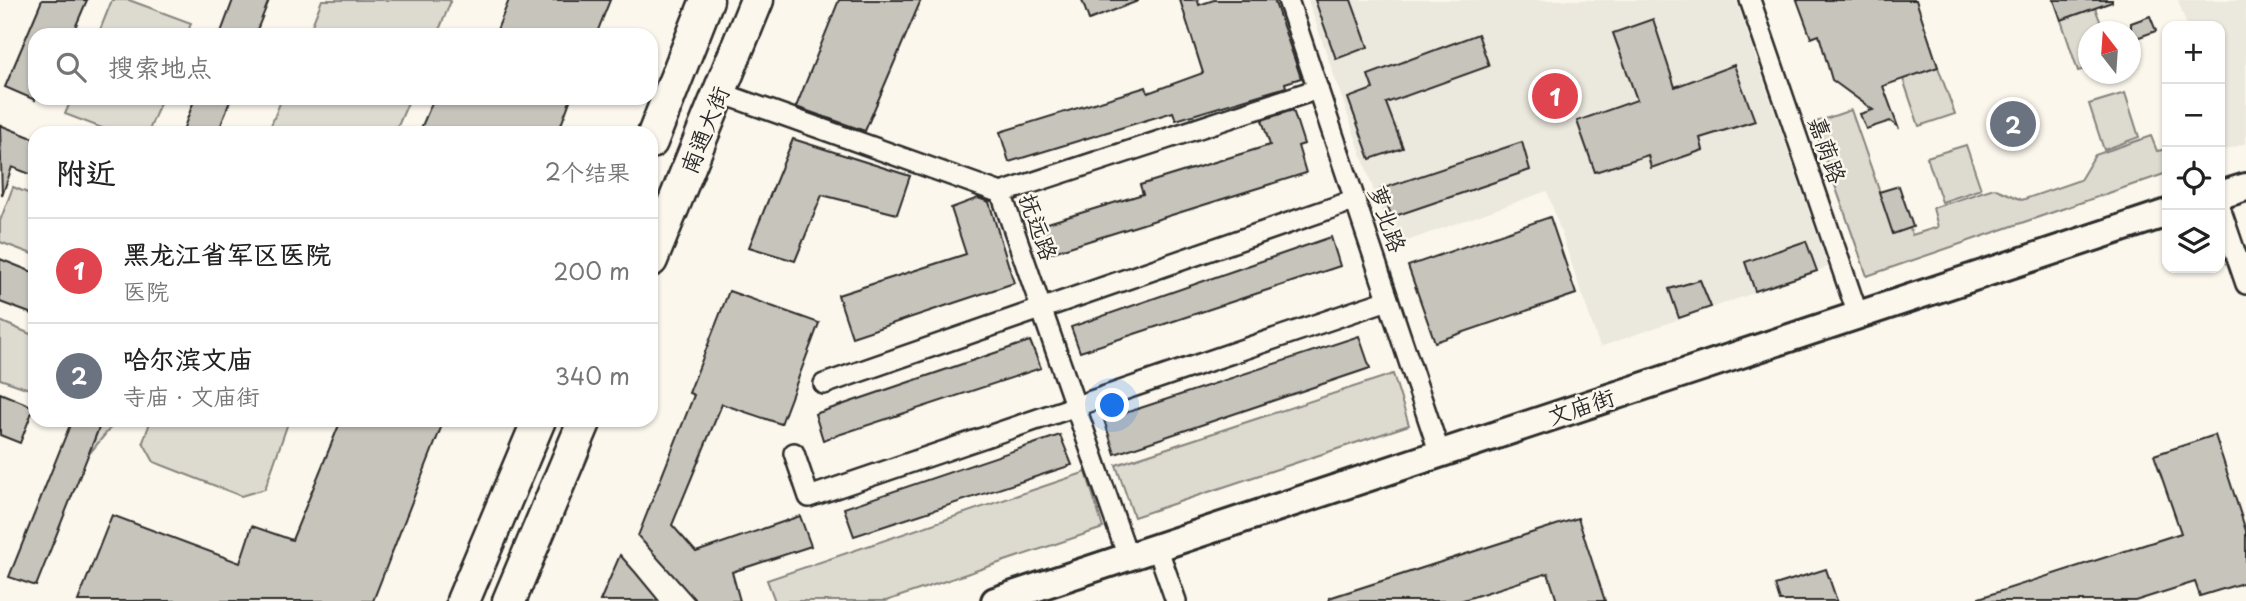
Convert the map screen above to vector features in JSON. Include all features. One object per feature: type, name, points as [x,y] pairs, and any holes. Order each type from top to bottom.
[{"type":"highway","name":"南通大街","points":[[657,126],[707,0]]},
{"type":"highway","name":"南通大街","points":[[658,243],[757,0]]},
{"type":"highway","points":[[463,601],[537,427]]},
{"type":"highway","points":[[509,601],[582,427]]},
{"type":"main road","points":[[2225,193],[2246,187]]},
{"type":"main road","name":"文庙街","points":[[995,601],[2162,215]]},
{"type":"street","name":"萝北路","points":[[1288,0],[1440,454]]},
{"type":"street","name":"嘉荫路","points":[[1750,0],[1858,315]]},
{"type":"street","points":[[1001,193],[1318,89]]},
{"type":"street","name":"抚远路","points":[[720,93],[1001,193],[1128,557]]},
{"type":"street","points":[[824,384],[1355,200]]},
{"type":"street","points":[[2221,210],[2246,284]]},
{"type":"street","points":[[794,453],[809,497],[1388,300]]},
{"type":"street","points":[[1157,547],[1176,601]]},
{"type":"shaded area","points":[[112,0],[129,0],[191,23],[189,28],[101,28]]},
{"type":"shaded area","points":[[322,0],[451,1],[440,28],[311,28]]},
{"type":"shaded area","points":[[1308,0],[1736,0],[1828,267],[1600,347],[1547,191],[1393,246]]},
{"type":"shaded area","points":[[2178,0],[2246,0],[2246,143],[2225,150],[2225,21],[2185,21]]},
{"type":"shaded area","points":[[2095,8],[2100,21],[2078,21],[2078,71],[2061,20]]},
{"type":"shaded area","points":[[1938,67],[1955,114],[1919,126],[1903,79]]},
{"type":"shaded area","points":[[2125,93],[2139,137],[2104,150],[2089,104]]},
{"type":"shaded area","points":[[69,105],[159,105],[151,126],[97,126],[65,114]]},
{"type":"shaded area","points":[[279,105],[407,105],[398,126],[271,126]]},
{"type":"shaded area","points":[[1851,110],[1894,233],[1910,228],[1912,235],[1938,227],[1933,208],[1994,188],[2022,200],[2080,180],[2095,155],[2151,136],[2157,151],[2162,150],[2162,175],[1867,276],[1813,123]]},
{"type":"shaded area","points":[[1966,145],[1981,189],[1942,202],[1927,157]]},
{"type":"shaded area","points":[[13,187],[28,193],[28,252],[0,242],[0,221]]},
{"type":"shaded area","points":[[0,321],[28,333],[28,389],[0,379]]},
{"type":"shaded area","points":[[1393,374],[1409,425],[1134,517],[1116,465]]},
{"type":"shaded area","points":[[99,427],[111,427],[89,454]]},
{"type":"shaded area","points":[[148,427],[287,427],[265,489],[241,496],[154,462],[143,442]]},
{"type":"shaded area","points":[[1086,472],[1103,528],[886,601],[775,601],[767,580]]},
{"type":"building","points":[[42,0],[87,0],[75,28],[30,28]]},
{"type":"building","points":[[233,0],[269,0],[258,28],[223,28]]},
{"type":"building","points":[[509,0],[610,0],[599,28],[498,28]]},
{"type":"building","points":[[839,0],[921,0],[865,131],[796,107]]},
{"type":"building","points":[[1082,0],[1138,0],[1138,1],[1089,20]]},
{"type":"building","points":[[1180,0],[1198,0],[1199,5],[1214,0],[1274,0],[1301,78],[1285,83],[1286,87],[1176,120],[1173,112],[1009,162],[1000,132],[1146,87],[1148,93],[1203,73]]},
{"type":"building","points":[[1315,0],[1351,0],[1368,47],[1336,59]]},
{"type":"building","points":[[1797,0],[1916,0],[1938,67],[1883,86],[1898,127],[1890,121],[1866,129],[1860,114],[1873,110],[1832,80],[1819,35],[1811,38]]},
{"type":"building","points":[[2054,0],[2112,0],[2112,2],[2061,20]]},
{"type":"building","points":[[2150,16],[2156,31],[2141,36],[2141,21],[2136,21]]},
{"type":"building","points":[[1653,19],[1675,87],[1734,65],[1755,121],[1700,138],[1703,150],[1651,168],[1648,155],[1595,172],[1577,121],[1637,100],[1613,33]]},
{"type":"building","points":[[28,33],[28,97],[5,87]]},
{"type":"building","points":[[1478,34],[1489,66],[1386,103],[1403,148],[1370,159],[1348,98],[1373,89],[1368,75]]},
{"type":"building","points":[[192,105],[228,105],[221,126],[185,126]]},
{"type":"building","points":[[431,105],[568,105],[561,126],[422,126]]},
{"type":"building","points":[[1293,110],[1304,144],[1298,146],[1306,173],[1047,254],[1038,226],[1143,194],[1140,185],[1270,145],[1262,120]]},
{"type":"building","points":[[0,125],[28,136],[28,173],[12,167],[2,196]]},
{"type":"building","points":[[793,139],[910,176],[897,214],[822,195],[795,261],[749,247]]},
{"type":"building","points":[[1522,142],[1530,170],[1392,217],[1381,189]]},
{"type":"building","points":[[1899,186],[1913,227],[1893,234],[1879,192]]},
{"type":"building","points":[[978,198],[989,202],[1014,283],[852,337],[838,295],[966,254],[951,208]]},
{"type":"building","points":[[1550,217],[1576,294],[1435,342],[1408,266]]},
{"type":"building","points":[[1331,237],[1340,266],[1080,352],[1071,327]]},
{"type":"building","points":[[1806,241],[1817,271],[1755,291],[1745,262]]},
{"type":"building","points":[[0,259],[28,270],[28,312],[0,302]]},
{"type":"building","points":[[1700,280],[1711,307],[1679,318],[1669,289]]},
{"type":"building","points":[[729,291],[819,323],[781,424],[722,404],[672,525],[696,552],[800,516],[811,546],[732,572],[740,601],[696,601],[638,536],[694,395],[689,393]]},
{"type":"building","points":[[1359,336],[1370,368],[1115,454],[1104,420]]},
{"type":"building","points":[[1030,341],[1041,368],[823,440],[815,414]]},
{"type":"building","points":[[0,393],[28,405],[28,422],[20,443],[0,435]]},
{"type":"building","points":[[69,427],[99,427],[36,586],[9,577]]},
{"type":"building","points":[[338,427],[441,427],[373,601],[78,601],[112,515],[240,563],[252,526],[292,540]]},
{"type":"building","points":[[1060,435],[1072,465],[854,536],[844,508]]},
{"type":"building","points":[[2215,435],[2246,531],[2246,582],[2200,596],[2195,582],[2135,601],[1979,601],[1979,598],[2181,533],[2154,455]]},
{"type":"building","points":[[1578,518],[1605,601],[1557,601],[1548,573],[1460,601],[1330,601],[1329,598]]},
{"type":"building","points":[[620,555],[635,572],[659,601],[600,601]]},
{"type":"building","points":[[1826,569],[1837,601],[1780,601],[1775,585]]},
{"type":"place","name":"黑龙江省军区医院","points":[[1555,96]]},
{"type":"place","name":"哈尔滨文庙","points":[[2013,124]]}]
